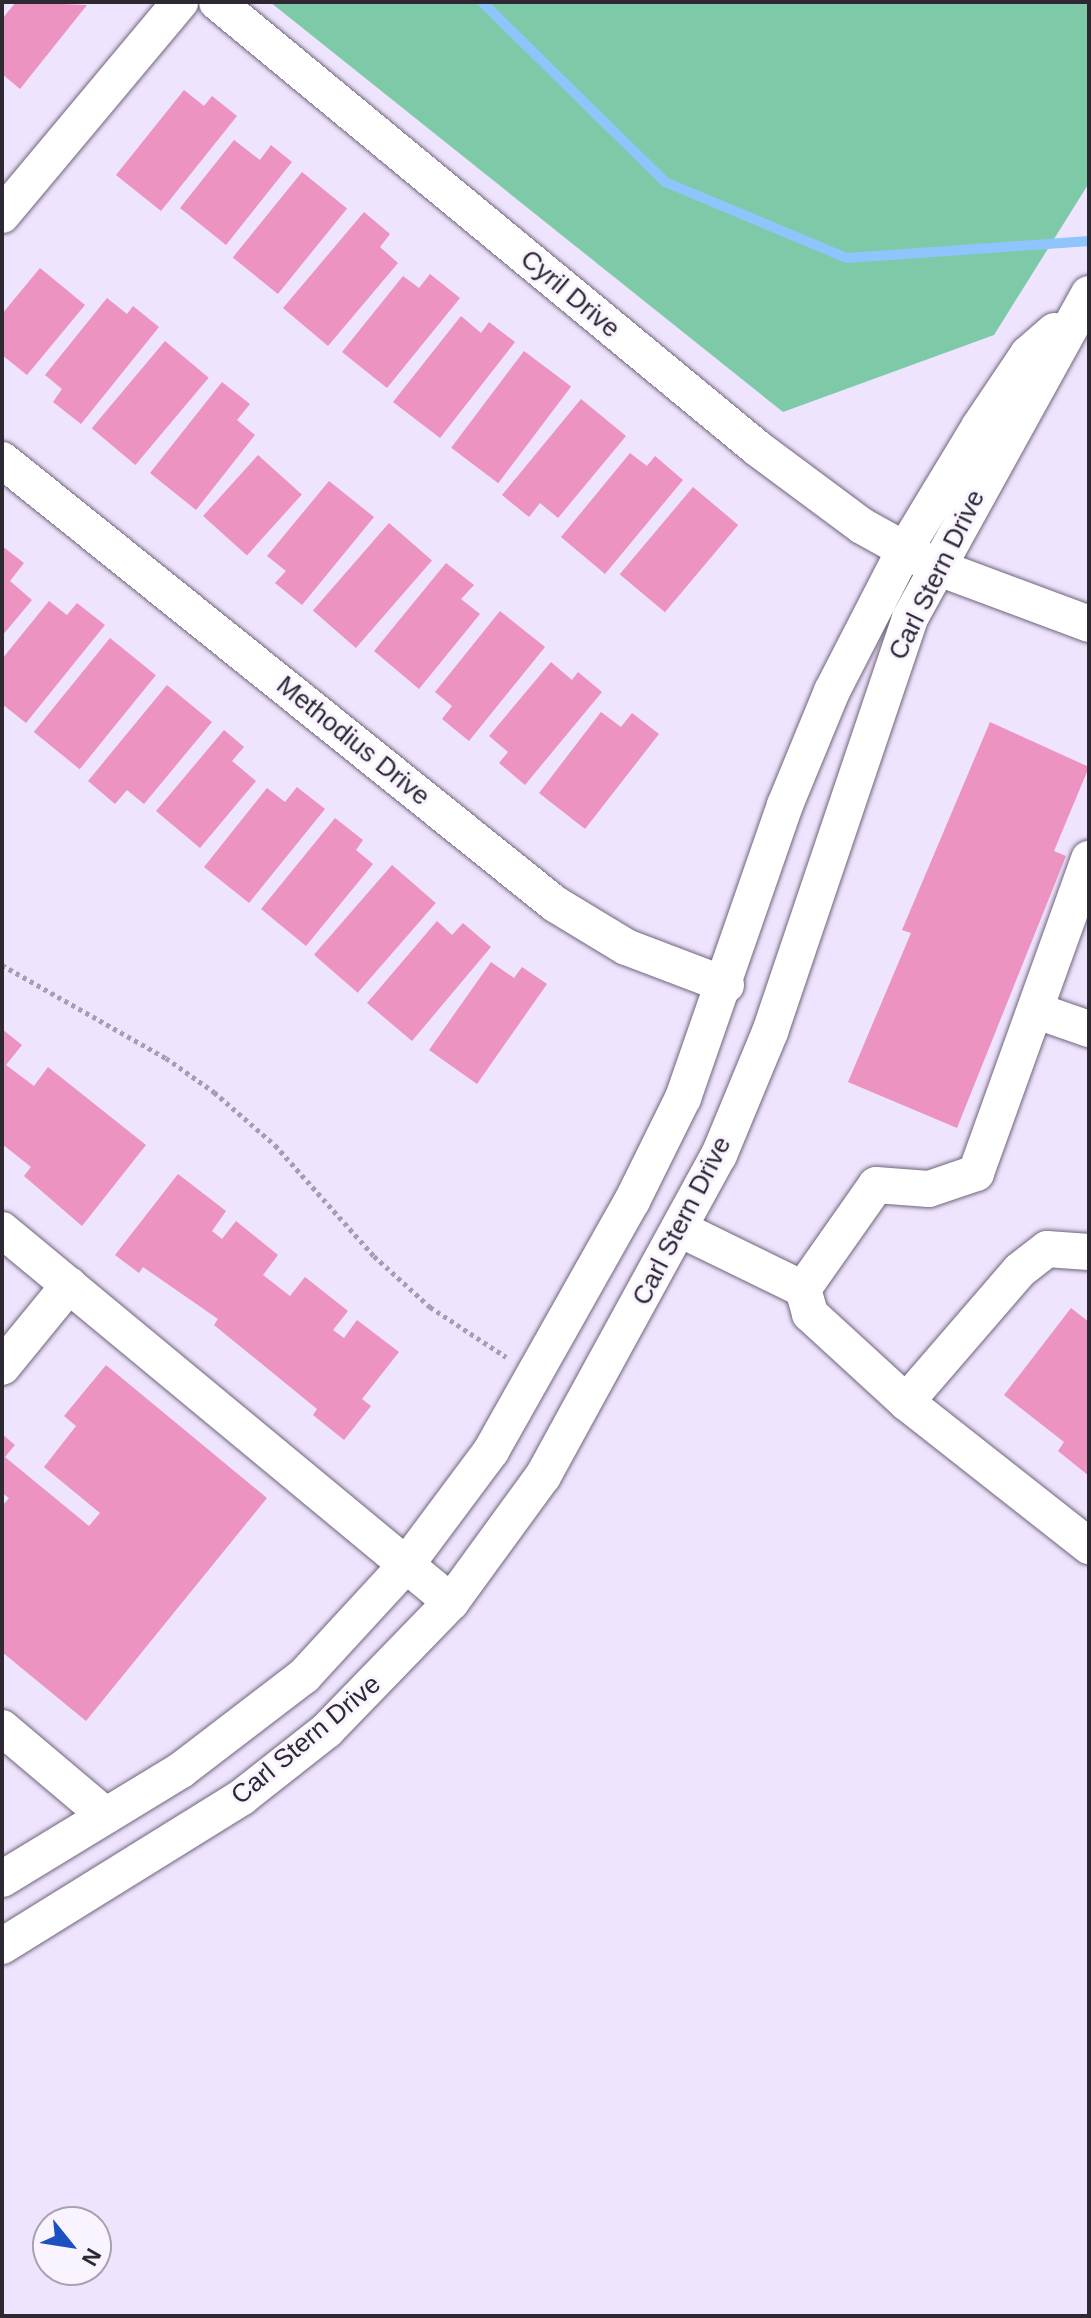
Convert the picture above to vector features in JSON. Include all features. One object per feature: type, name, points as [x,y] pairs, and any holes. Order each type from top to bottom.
[{"type":"street","points":[[2,215],[180,2]]},
{"type":"street","name":"Cyril Drive","points":[[217,2],[757,448],[904,551],[936,567],[1089,624]]},
{"type":"street","name":"Carl Stern Drive","points":[[2,1879],[181,1770],[304,1676],[406,1565],[491,1451],[632,1201],[683,1098],[726,985],[810,738],[904,551],[1028,354],[1083,302]]},
{"type":"street","name":"Carl Stern Drive","points":[[2,1946],[202,1823],[284,1765],[378,1682],[451,1602],[543,1476],[719,1155],[770,1032],[884,688],[936,567],[1083,302]]},
{"type":"street","name":"Methodius Drive","points":[[2,460],[555,904],[626,947],[726,985]]},
{"type":"street","points":[[803,1289],[876,1185],[929,1189],[976,1173],[1037,1011],[1089,859]]},
{"type":"street","points":[[1037,1011],[1089,1029]]},
{"type":"street","points":[[680,1229],[803,1289],[810,1314],[906,1402],[1089,1546]]},
{"type":"street","points":[[2,1230],[451,1602]]},
{"type":"street","points":[[906,1402],[1020,1270],[1047,1249],[1089,1252]]},
{"type":"street","points":[[2,1367],[69,1285]]},
{"type":"street","points":[[2,1728],[106,1816]]},
{"type":"path","points":[[2,965],[166,1058],[214,1092],[275,1145],[396,1276],[430,1307],[507,1358]]},
{"type":"green space","points":[[270,2],[1089,2],[1089,183],[994,335],[783,412]]},
{"type":"building","points":[[16,2],[87,5],[20,89],[2,74],[2,19]]},
{"type":"building","points":[[184,90],[204,106],[212,96],[237,116],[161,211],[116,175]]},
{"type":"building","points":[[234,140],[260,160],[271,145],[292,162],[226,245],[180,208]]},
{"type":"building","points":[[302,172],[347,209],[278,294],[233,257]]},
{"type":"building","points":[[364,212],[390,234],[380,247],[398,263],[328,346],[283,308]]},
{"type":"building","points":[[40,268],[85,305],[27,375],[2,355],[2,314]]},
{"type":"building","points":[[430,274],[460,298],[387,388],[342,352],[403,276],[419,288]]},
{"type":"building","points":[[107,298],[127,314],[133,306],[159,327],[81,424],[53,402],[62,389],[45,375]]},
{"type":"building","points":[[461,316],[481,333],[489,322],[515,342],[440,438],[393,402]]},
{"type":"building","points":[[165,341],[209,378],[135,465],[92,428]]},
{"type":"building","points":[[524,351],[571,387],[498,483],[451,448]]},
{"type":"building","points":[[222,382],[250,404],[237,420],[255,435],[196,510],[150,473]]},
{"type":"building","points":[[581,399],[626,436],[558,518],[540,503],[529,517],[502,495]]},
{"type":"building","points":[[630,453],[647,466],[655,456],[683,480],[605,574],[561,537]]},
{"type":"building","points":[[258,455],[302,494],[247,555],[203,516]]},
{"type":"building","points":[[329,481],[374,517],[302,605],[275,583],[286,571],[267,556]]},
{"type":"building","points":[[693,487],[738,525],[665,612],[620,574]]},
{"type":"building","points":[[389,523],[432,560],[356,648],[313,611]]},
{"type":"building","points":[[2,546],[24,563],[10,581],[32,600],[2,636]]},
{"type":"building","points":[[446,563],[474,585],[461,599],[480,614],[419,689],[374,651]]},
{"type":"building","points":[[49,601],[67,615],[77,603],[105,625],[26,723],[2,704],[2,659]]},
{"type":"building","points":[[500,611],[545,647],[469,741],[442,719],[452,706],[435,692]]},
{"type":"building","points":[[110,638],[156,675],[80,769],[34,732]]},
{"type":"building","points":[[551,662],[572,680],[578,672],[602,692],[525,785],[499,763],[508,752],[489,736]]},
{"type":"building","points":[[167,685],[212,722],[144,804],[127,790],[115,804],[88,781]]},
{"type":"building","points":[[601,712],[621,727],[632,713],[659,734],[585,829],[539,793]]},
{"type":"building","points":[[990,722],[1089,767],[1054,851],[1066,856],[957,1128],[848,1082],[911,933],[902,930]]},
{"type":"building","points":[[224,730],[244,747],[232,761],[256,781],[200,848],[156,811]]},
{"type":"building","points":[[297,787],[325,809],[249,903],[204,867],[267,788],[285,802]]},
{"type":"building","points":[[335,818],[363,840],[356,850],[373,864],[306,946],[261,909]]},
{"type":"building","points":[[392,865],[436,903],[358,993],[314,955]]},
{"type":"building","points":[[437,921],[452,935],[463,923],[491,947],[412,1041],[367,1003]]},
{"type":"building","points":[[491,962],[514,978],[522,967],[547,984],[477,1084],[429,1050]]},
{"type":"building","points":[[2,1029],[22,1045],[6,1065],[34,1086],[48,1067],[146,1145],[82,1226],[24,1176],[31,1167],[2,1144]]},
{"type":"building","points":[[178,1174],[226,1211],[212,1231],[222,1239],[236,1221],[278,1255],[263,1275],[290,1296],[305,1277],[348,1311],[333,1330],[344,1338],[357,1320],[399,1352],[362,1399],[371,1406],[344,1440],[313,1415],[317,1409],[214,1325],[218,1319],[143,1267],[139,1273],[115,1255]]},
{"type":"building","points":[[1071,1308],[1089,1322],[1089,1476],[1058,1451],[1064,1442],[1004,1395]]},
{"type":"building","points":[[106,1365],[267,1498],[86,1721],[2,1652],[2,1506],[9,1498],[2,1493],[2,1434],[15,1445],[5,1457],[89,1526],[100,1513],[44,1467],[76,1426],[64,1416]]},
{"type":"waterway","points":[[482,2],[665,182],[847,258],[1089,241]]}]
